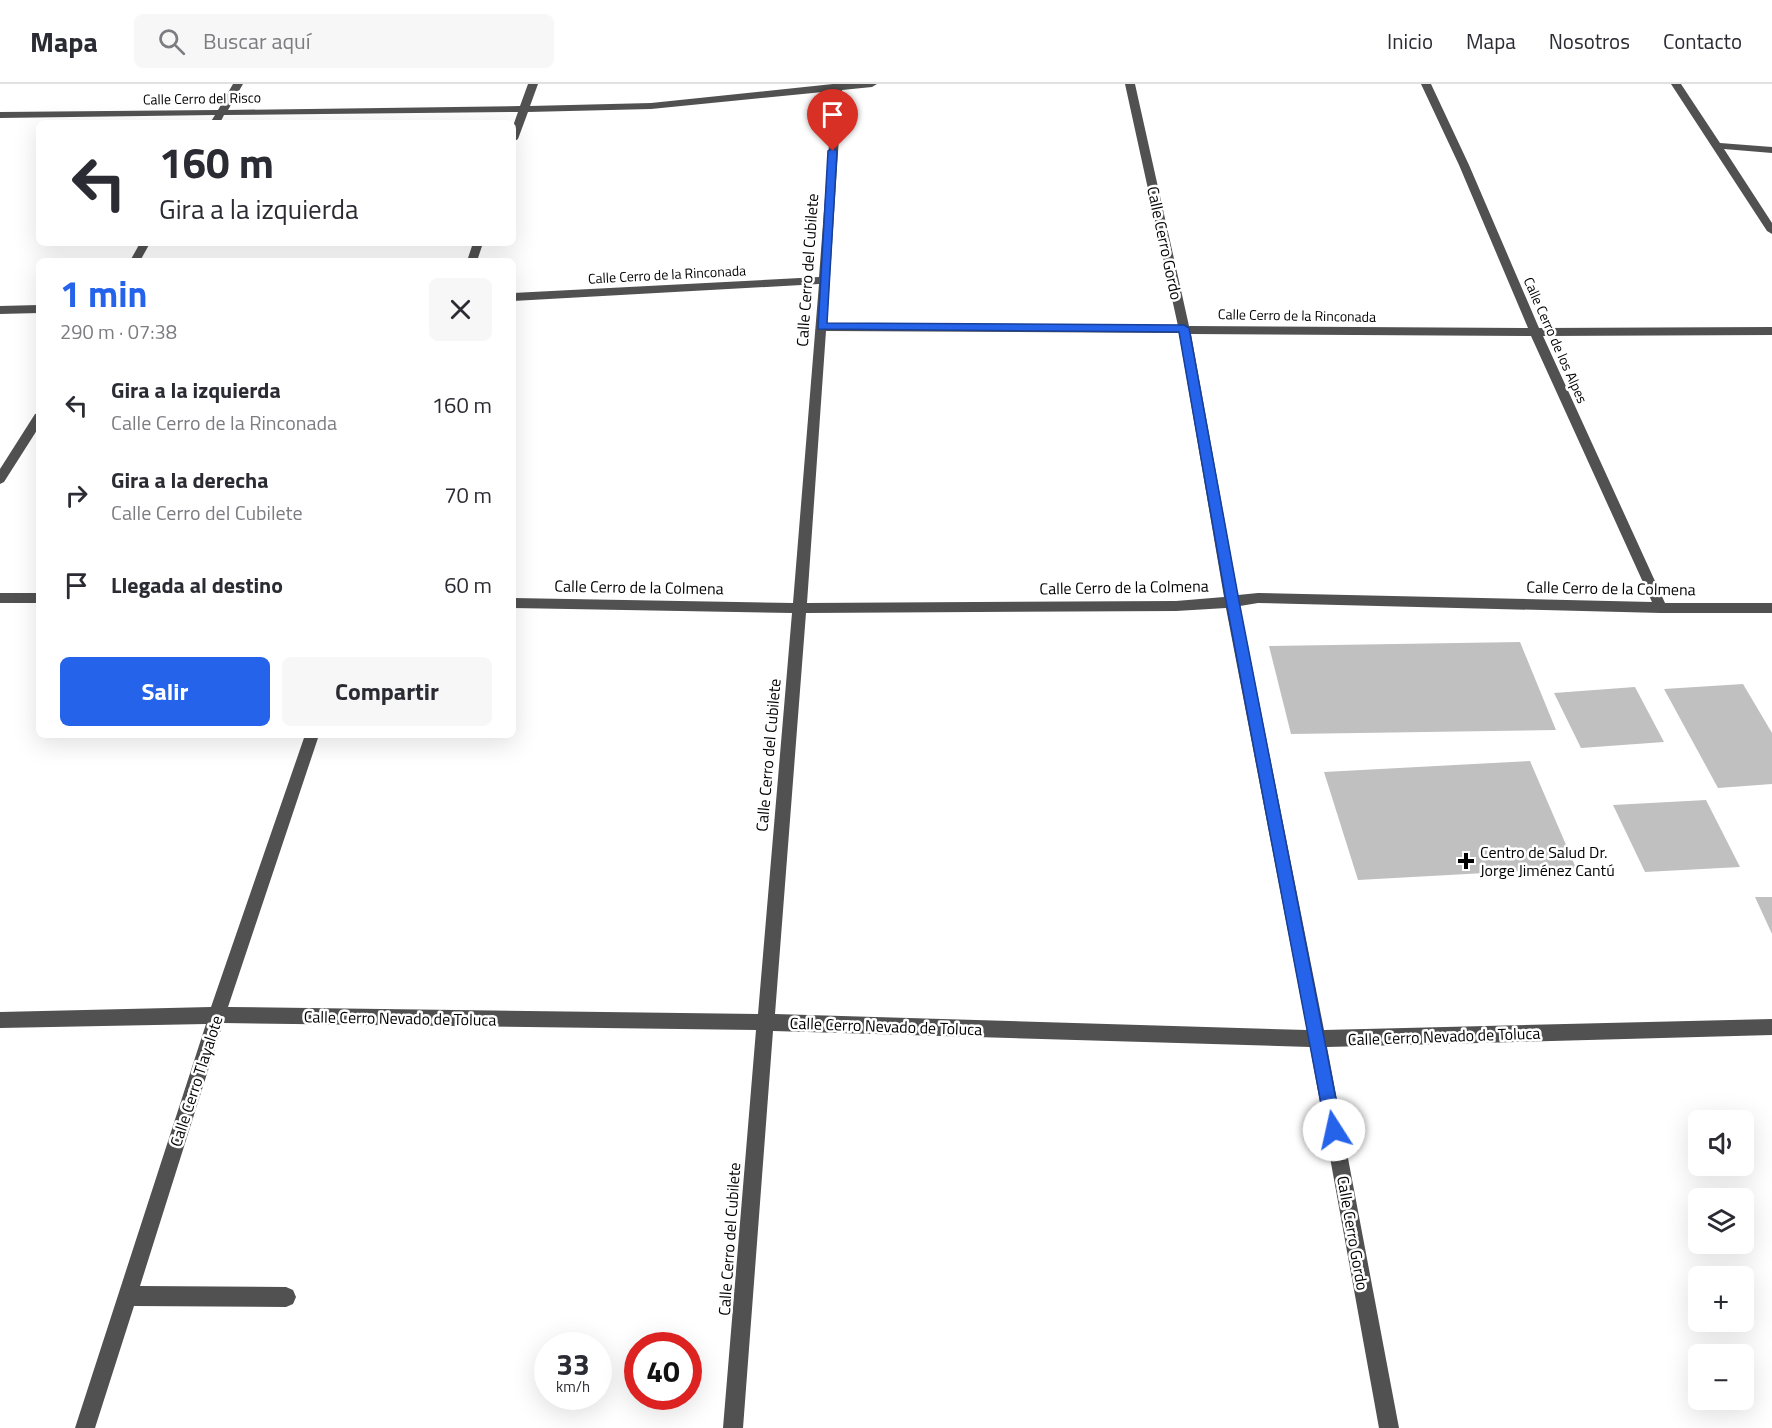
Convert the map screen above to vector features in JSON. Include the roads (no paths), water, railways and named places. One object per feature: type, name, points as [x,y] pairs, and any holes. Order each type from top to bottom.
[{"type":"street","points":[[217,120],[238,84]]},
{"type":"street","points":[[516,131],[533,84]]},
{"type":"street","name":"Calle Cerro del Risco","points":[[0,115],[651,106],[838,85],[872,84]]},
{"type":"street","name":"Calle Cerro Gordo","points":[[1130,84],[1184,328],[1233,601],[1389,1428]]},
{"type":"street","name":"Calle Cerro de los Alpes","points":[[1426,84],[1464,165],[1536,334],[1661,608]]},
{"type":"street","points":[[1676,84],[1772,231]]},
{"type":"street","name":"Calle Cerro del Cubilete","points":[[733,1428],[821,327],[838,85]]},
{"type":"street","points":[[1717,146],[1772,150]]},
{"type":"street","name":"Calle Cerro de la Rinconada","points":[[516,297],[824,280]]},
{"type":"street","points":[[0,310],[36,309]]},
{"type":"street","name":"Calle Cerro de la Rinconada","points":[[821,327],[1184,328],[1536,334],[1772,332]]},
{"type":"street","points":[[0,479],[36,422]]},
{"type":"street","points":[[0,598],[36,598]]},
{"type":"street","name":"Calle Cerro de la Colmena","points":[[516,603],[798,608],[1176,606],[1258,598],[1288,598],[1661,608],[1772,608]]},
{"type":"street","name":"Calle Cerro Tlayalote","points":[[85,1428],[217,1015],[311,738]]},
{"type":"street","name":"Calle Cerro Nevado de Toluca","points":[[0,1020],[217,1015],[764,1022],[1317,1039],[1772,1027]]},
{"type":"street","points":[[128,1296],[286,1297]]},
{"type":"place","name":"Centro de Salud Dr. Jorge Jiménez Cantú","points":[[1466,861]]}]
